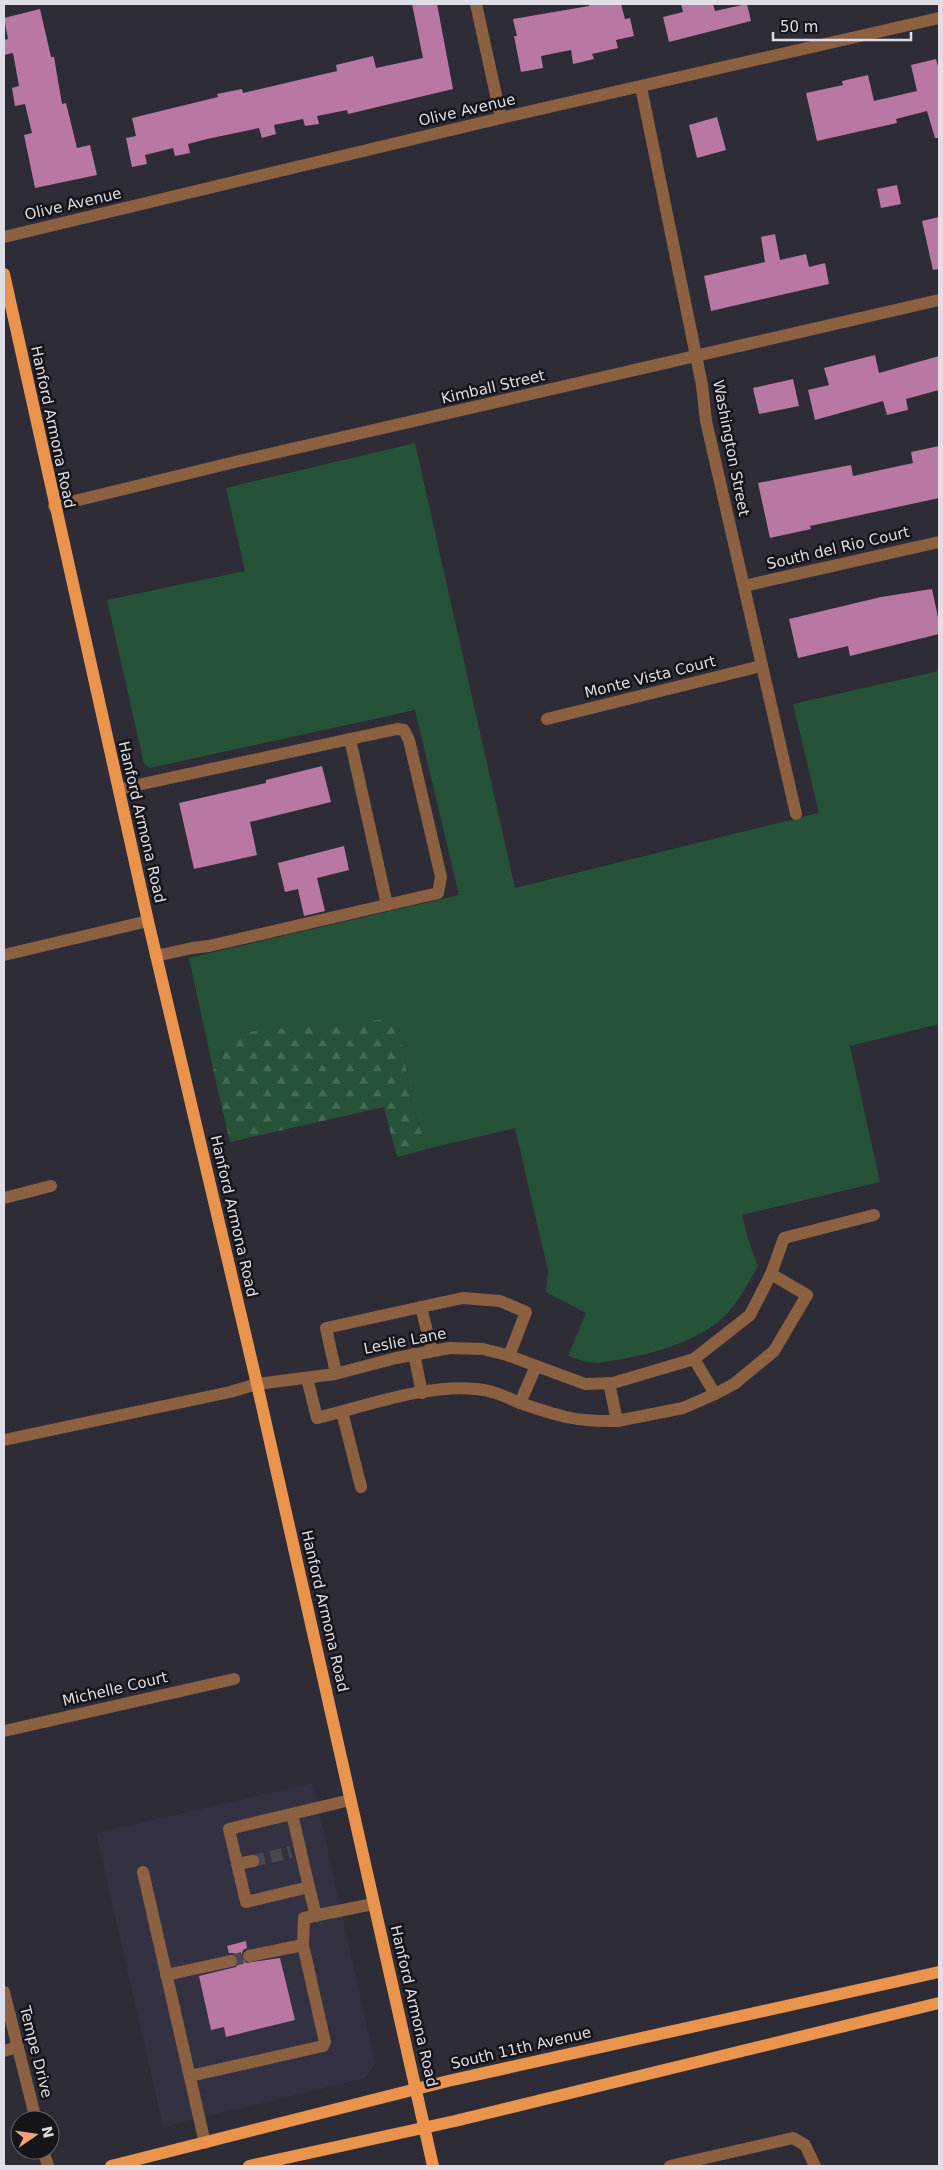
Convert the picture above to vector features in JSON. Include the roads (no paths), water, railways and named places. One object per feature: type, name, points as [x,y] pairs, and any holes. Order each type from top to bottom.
[{"type":"main road","name":"Hanford Armona Road","points":[[4,274],[54,506],[148,921],[257,1384],[433,2166]]},
{"type":"main road","name":"South 11th Avenue","points":[[111,2166],[416,2089],[939,1972]]},
{"type":"main road","points":[[249,2166],[424,2128],[939,2003]]},
{"type":"street","points":[[476,4],[500,118]]},
{"type":"street","name":"Olive Avenue","points":[[4,237],[500,118],[939,18]]},
{"type":"street","name":"Washington Street","points":[[641,87],[696,357],[706,421],[796,814]]},
{"type":"street","name":"Kimball Street","points":[[54,506],[235,462],[939,300]]},
{"type":"street","name":"South del Rio Court","points":[[744,586],[939,542]]},
{"type":"street","name":"Monte Vista Court","points":[[547,719],[761,666]]},
{"type":"street","points":[[119,789],[397,729],[404,730],[409,740],[441,877],[438,893],[209,946],[156,956]]},
{"type":"street","points":[[350,740],[387,905]]},
{"type":"street","points":[[4,955],[148,921]]},
{"type":"street","points":[[4,1198],[51,1186]]},
{"type":"street","name":"Leslie Lane","points":[[4,1440],[230,1392],[257,1384],[336,1373],[414,1354],[450,1348],[483,1349],[509,1356],[580,1383],[609,1383],[694,1359],[750,1315],[770,1274],[784,1238],[874,1215]]},
{"type":"street","points":[[307,1378],[317,1418],[422,1393],[477,1389],[567,1419],[591,1422],[616,1421],[683,1408],[734,1384],[774,1352],[807,1295],[770,1274]]},
{"type":"street","points":[[336,1373],[326,1328],[463,1298],[500,1301],[526,1312],[509,1356]]},
{"type":"street","points":[[422,1307],[432,1351]]},
{"type":"street","points":[[414,1354],[422,1393]]},
{"type":"street","points":[[694,1359],[716,1394]]},
{"type":"street","points":[[520,1403],[536,1366]]},
{"type":"street","points":[[609,1383],[616,1421]]},
{"type":"street","points":[[342,1412],[361,1486]]},
{"type":"street","name":"Michelle Court","points":[[4,1731],[234,1679]]},
{"type":"street","points":[[309,1887],[246,1902],[229,1828],[350,1800]]},
{"type":"street","points":[[292,1814],[296,1851],[309,1887],[316,1916]]},
{"type":"street","points":[[237,1864],[253,1861]]},
{"type":"street","points":[[143,1872],[205,2143]]},
{"type":"street","points":[[190,2076],[323,2046],[325,2042],[304,1945],[304,1918],[373,1904]]},
{"type":"street","points":[[249,1956],[304,1945]]},
{"type":"street","points":[[166,1975],[231,1961]]},
{"type":"street","name":"Tempe Drive","points":[[4,1992],[34,2110]]},
{"type":"street","points":[[4,2051],[18,2048]]},
{"type":"street","points":[[670,2166],[793,2138],[805,2145],[815,2166]]},
{"type":"tunnel","points":[[253,1861],[291,1852]]},
{"type":"tunnel","points":[[231,1961],[249,1956]]}]
